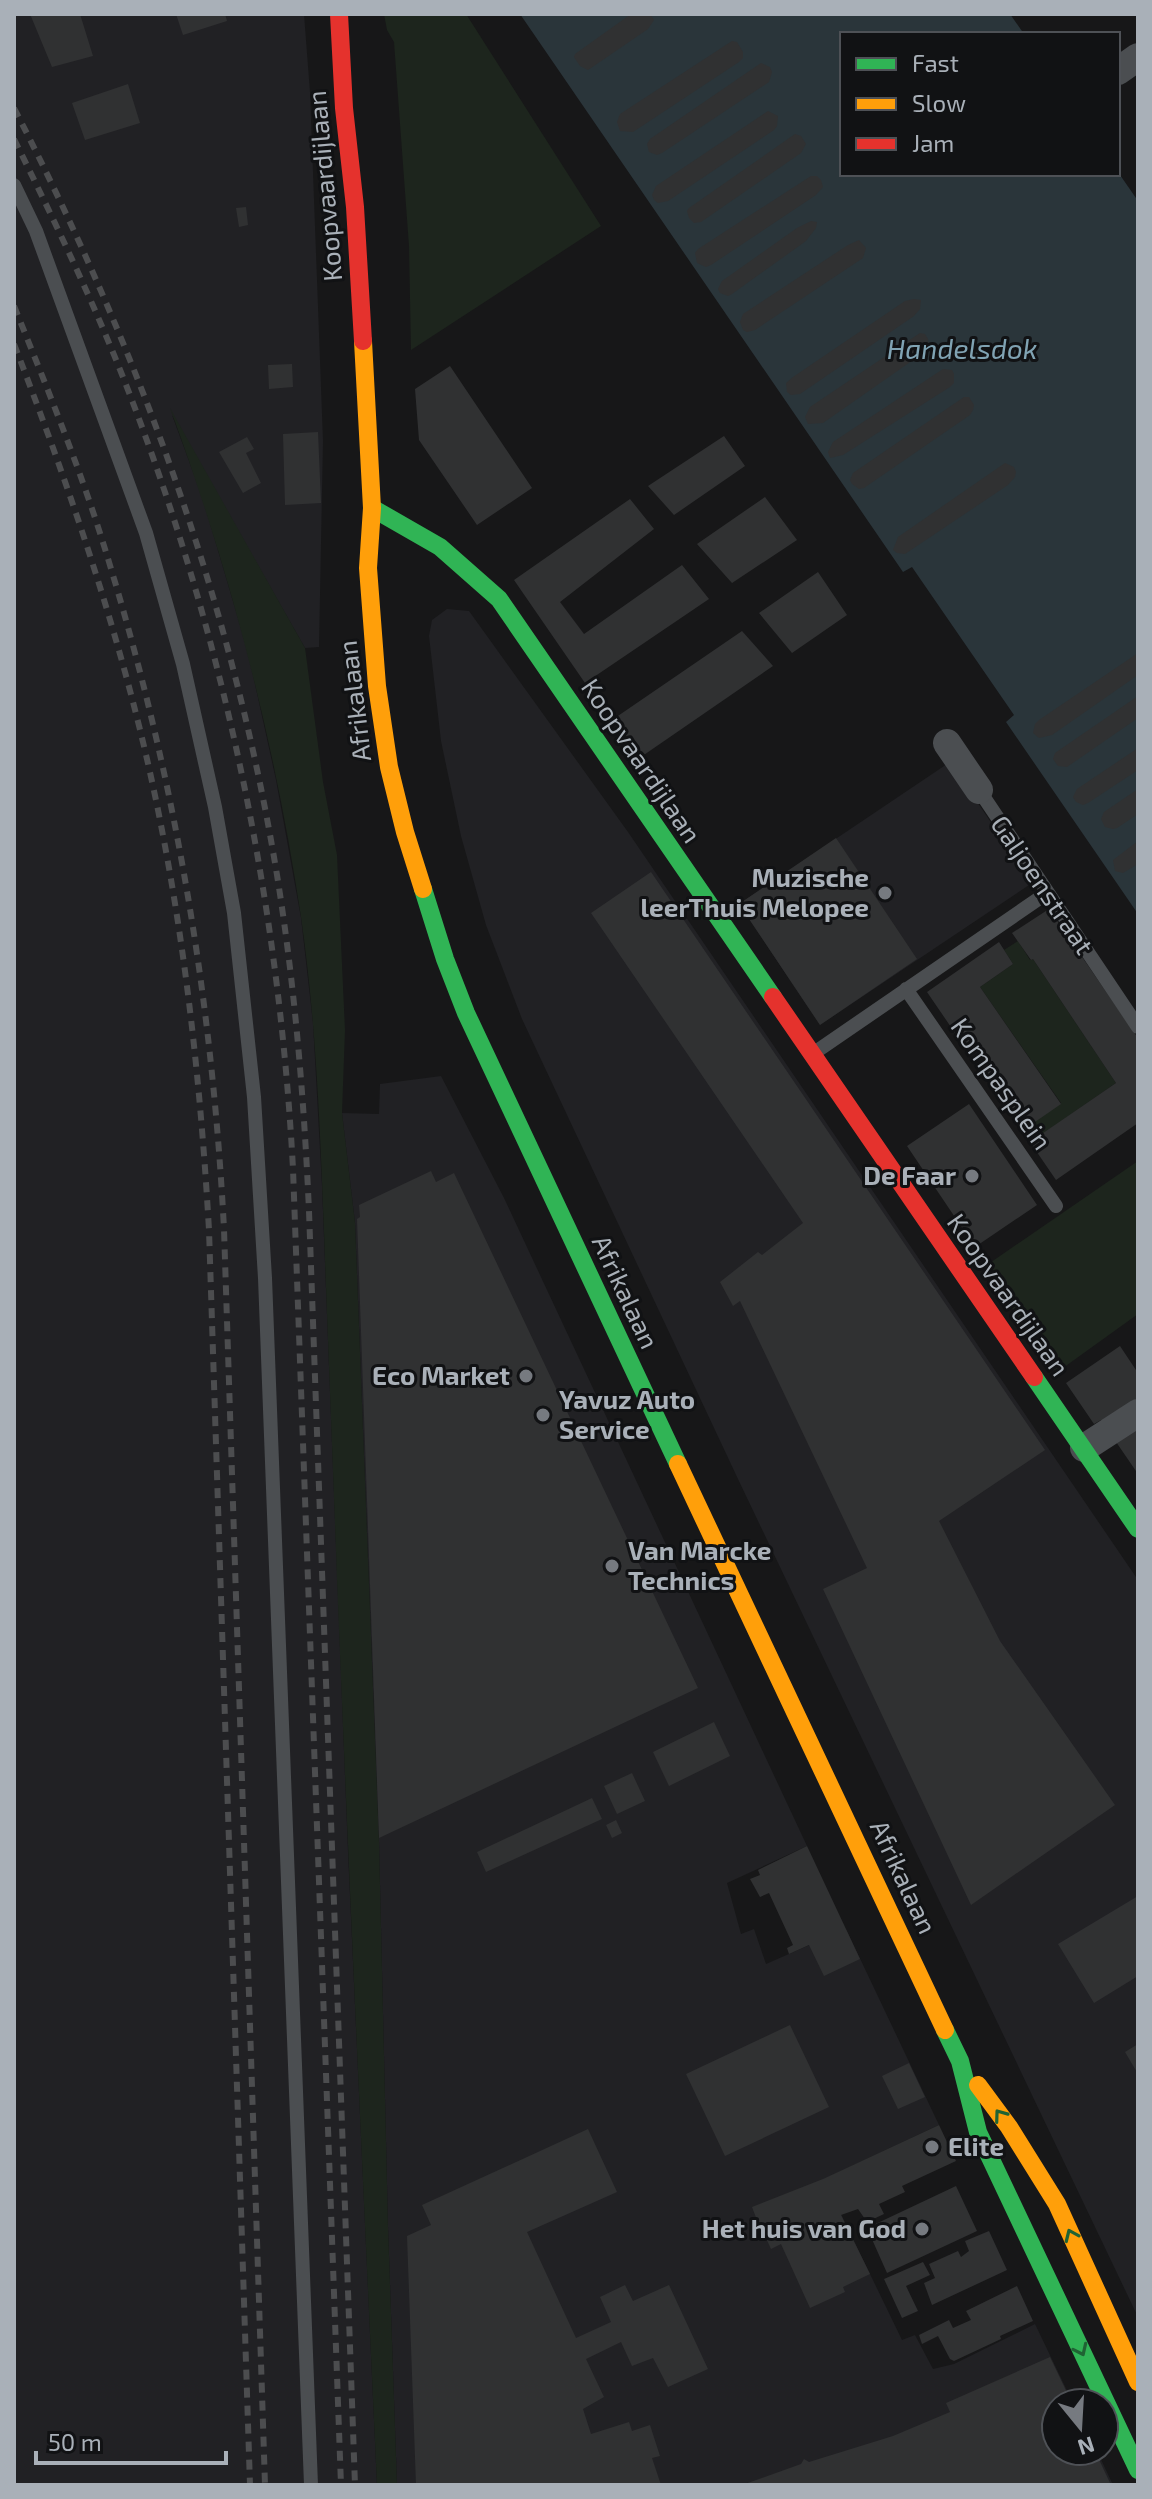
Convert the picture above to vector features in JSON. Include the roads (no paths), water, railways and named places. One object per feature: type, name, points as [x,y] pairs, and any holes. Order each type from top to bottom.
[{"type":"main road","name":"Koopvaardijlaan","points":[[339,14],[344,108],[355,207],[372,508],[440,547],[499,599],[1138,1529]]},
{"type":"main road","name":"Afrikalaan","points":[[372,508],[368,568],[377,686],[389,767],[405,832],[445,959],[466,1013],[960,2061],[978,2132],[1138,2470]]},
{"type":"main road","name":"Afrikalaan","points":[[960,2061],[1009,2127],[1057,2204],[1138,2382]]},
{"type":"street","points":[[1120,70],[1138,57]]},
{"type":"street","name":"Galjoenstraat","points":[[947,743],[979,790]]},
{"type":"street","points":[[1084,1448],[1138,1413]]},
{"type":"lane","points":[[14,185],[36,231],[146,533],[183,664],[215,807],[234,913],[254,1097],[265,1278],[311,2485]]},
{"type":"lane","name":"Galjoenstraat","points":[[979,790],[1138,1027]]},
{"type":"lane","points":[[812,1054],[1047,893]]},
{"type":"lane","name":"Kompasplein","points":[[906,989],[1056,1206]]},
{"type":"water","name":"Handelsdok","points":[[520,14],[1010,14],[1023,32],[840,32],[840,176],[1120,175],[1138,201],[1138,914],[1006,722],[1014,715],[912,567],[903,572]]},
{"type":"railway","points":[[14,108],[102,293],[176,482],[235,676],[277,875],[298,1043],[309,1211],[355,2485]]},
{"type":"railway","points":[[14,139],[106,336],[166,496],[196,590],[243,780],[275,973],[293,1169],[341,2485]]},
{"type":"railway","points":[[14,306],[88,497],[133,644],[172,809],[200,975],[210,1059],[224,1229],[265,2485]]},
{"type":"railway","points":[[14,344],[98,579],[132,699],[170,871],[192,1024],[209,1230],[250,2485]]},
{"type":"place","name":"Muzische leerThuis Melopee","points":[[885,893]]},
{"type":"place","name":"De Faar","points":[[972,1176]]},
{"type":"place","name":"Eco Market","points":[[526,1376]]},
{"type":"place","name":"Yavuz Auto Service","points":[[543,1415]]},
{"type":"place","name":"Van Marcke Technics","points":[[612,1566]]},
{"type":"place","name":"Elite","points":[[932,2147]]},
{"type":"place","name":"Het huis van God","points":[[922,2229]]}]
